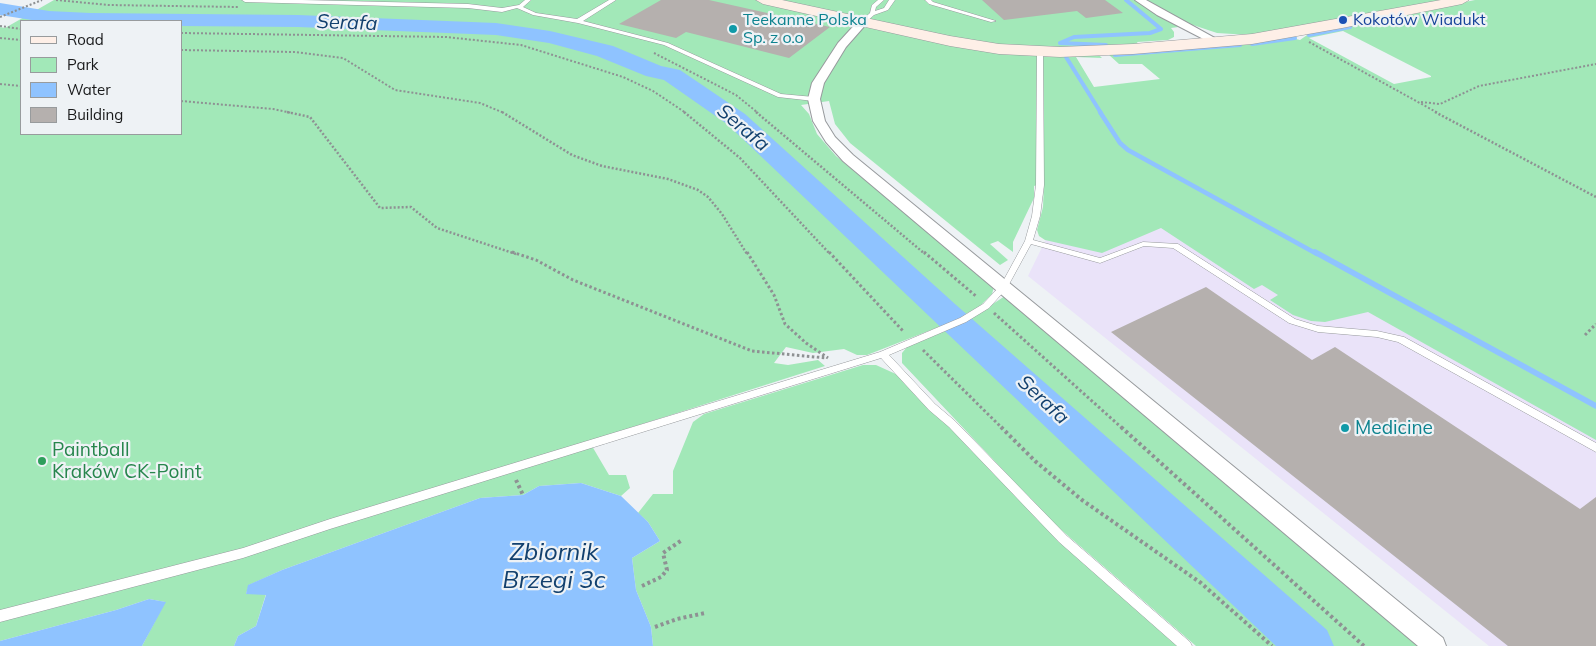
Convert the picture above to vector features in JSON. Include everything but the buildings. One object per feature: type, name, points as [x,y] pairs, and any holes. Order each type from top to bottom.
[{"type":"street","points":[[762,0],[868,18],[968,44],[1040,52],[1100,51],[1187,45],[1294,33],[1462,0]]},
{"type":"street","points":[[1140,0],[1160,13],[1217,42]]},
{"type":"street","points":[[1160,13],[1182,36],[1187,45]]},
{"type":"street","points":[[868,18],[842,45],[818,83],[814,99],[819,121],[830,139],[848,158],[1435,646]]},
{"type":"lane","points":[[245,0],[468,6],[502,10],[518,7],[528,0]]},
{"type":"lane","points":[[468,6],[473,0]]},
{"type":"lane","points":[[578,20],[613,0]]},
{"type":"lane","points":[[868,18],[874,6],[881,0]]},
{"type":"lane","points":[[868,18],[886,9],[892,0]]},
{"type":"lane","points":[[928,0],[931,3],[993,21]]},
{"type":"lane","points":[[518,7],[535,14],[578,20],[666,44],[780,96],[814,99]]},
{"type":"lane","points":[[0,616],[243,553],[330,524],[883,354],[963,320],[986,306],[1004,286],[1029,240],[1036,216],[1040,186],[1040,52]]},
{"type":"lane","points":[[1029,240],[1100,261],[1143,244],[1175,246],[1292,321],[1318,329],[1401,339],[1596,448]]},
{"type":"lane","points":[[883,354],[932,407],[952,424],[1063,539],[1186,646]]},
{"type":"path","points":[[0,16],[42,0]]},
{"type":"path","points":[[56,0],[109,4],[241,8]]},
{"type":"path","points":[[0,26],[20,28]]},
{"type":"path","points":[[182,33],[446,37],[521,45],[623,77],[653,91],[692,117],[740,158],[816,241],[1035,461],[1082,500],[1201,583],[1272,646]]},
{"type":"path","points":[[1294,33],[1415,101],[1596,197]]},
{"type":"path","points":[[0,38],[20,40]]},
{"type":"path","points":[[182,50],[294,52],[343,58],[395,90],[480,103],[496,108],[572,155],[602,166],[668,179],[698,190],[708,197],[722,214],[774,295],[785,324],[806,343],[840,367]]},
{"type":"path","points":[[651,52],[689,69],[736,95],[986,306],[1364,646]]},
{"type":"path","points":[[1415,101],[1440,104],[1479,86],[1596,64]]},
{"type":"path","points":[[0,84],[20,86]]},
{"type":"path","points":[[182,101],[273,109],[310,117],[380,208],[411,208],[437,228],[536,260],[573,280],[752,351],[826,358]]},
{"type":"path","points":[[1585,335],[1596,324]]},
{"type":"path","points":[[642,586],[661,577],[667,570],[663,553],[682,540]]},
{"type":"path","points":[[655,627],[677,619],[705,613]]},
{"type":"shaded area","points":[[1053,189],[1376,290],[1596,410],[1596,646],[1489,646],[1028,276],[1047,237]]},
{"type":"green space","points":[[54,0],[1449,0],[1249,35],[1217,33],[1193,25],[1171,28],[1174,32],[1174,37],[1168,40],[1137,42],[1138,44],[1099,55],[1102,58],[1076,57],[1094,87],[1160,79],[1142,64],[1119,64],[1108,54],[1288,37],[1300,40],[1310,33],[1475,0],[1596,0],[1596,440],[1368,312],[1325,322],[1311,321],[1293,315],[1270,300],[1278,295],[1262,285],[1254,289],[1161,228],[1102,253],[1045,240],[1039,236],[1037,230],[1043,207],[1044,183],[1034,186],[1034,198],[1013,242],[1013,252],[998,241],[990,244],[1008,260],[1000,265],[850,143],[835,124],[829,101],[801,105],[809,114],[817,134],[836,156],[994,287],[992,294],[979,307],[949,323],[867,355],[857,355],[844,349],[813,353],[786,347],[774,363],[788,365],[818,360],[825,366],[589,441],[609,475],[626,475],[630,488],[621,496],[581,483],[539,486],[523,495],[480,498],[282,570],[249,585],[246,594],[266,594],[256,626],[238,636],[234,646],[142,646],[165,602],[149,599],[116,610],[0,641],[0,27],[5,28]],"holes":[[[1343,31],[1431,76],[1394,84],[1309,38]]]},
{"type":"green space","points":[[1005,296],[1420,646],[1196,646],[1052,522],[902,363],[902,353],[907,347],[964,323]]},
{"type":"green space","points":[[863,365],[876,365],[898,375],[956,431],[1040,522],[1181,646],[653,646],[651,627],[636,590],[632,558],[660,541],[648,522],[638,513],[653,494],[673,494],[673,471],[693,422],[704,414]]},
{"type":"water","name":"Zbiornik Brzegi 3c","points":[[581,483],[621,496],[648,522],[660,541],[632,558],[636,590],[651,627],[653,646],[234,646],[238,636],[256,626],[266,595],[246,594],[248,585],[282,570],[480,498],[523,495],[539,486]]},
{"type":"water","points":[[149,599],[166,602],[142,646],[0,646],[0,641],[116,610]]},
{"type":"waterway","points":[[1106,45],[1060,43],[1074,37],[1150,33],[1161,29],[1126,0]]},
{"type":"waterway","name":"Serafa","points":[[0,9],[49,17],[90,19],[298,21],[436,25],[496,29],[550,37],[605,51],[654,71],[672,75],[736,119],[943,312],[1310,646]]},
{"type":"waterway","points":[[1309,35],[1350,27]]},
{"type":"waterway","points":[[1252,44],[1295,38]]},
{"type":"waterway","points":[[1115,55],[1240,45]]},
{"type":"waterway","points":[[1066,57],[1101,113]]},
{"type":"waterway","points":[[1100,112],[1120,143],[1128,150],[1317,254]]},
{"type":"waterway","points":[[1315,252],[1596,406]]},
{"type":"place","name":"Kokotów Wiadukt","points":[[1343,20]]},
{"type":"place","name":"Teekanne Polska Sp. z o.o","points":[[733,29]]},
{"type":"place","name":"Medicine","points":[[1345,428]]},
{"type":"place","name":"Paintball Kraków CK-Point","points":[[42,461]]}]
